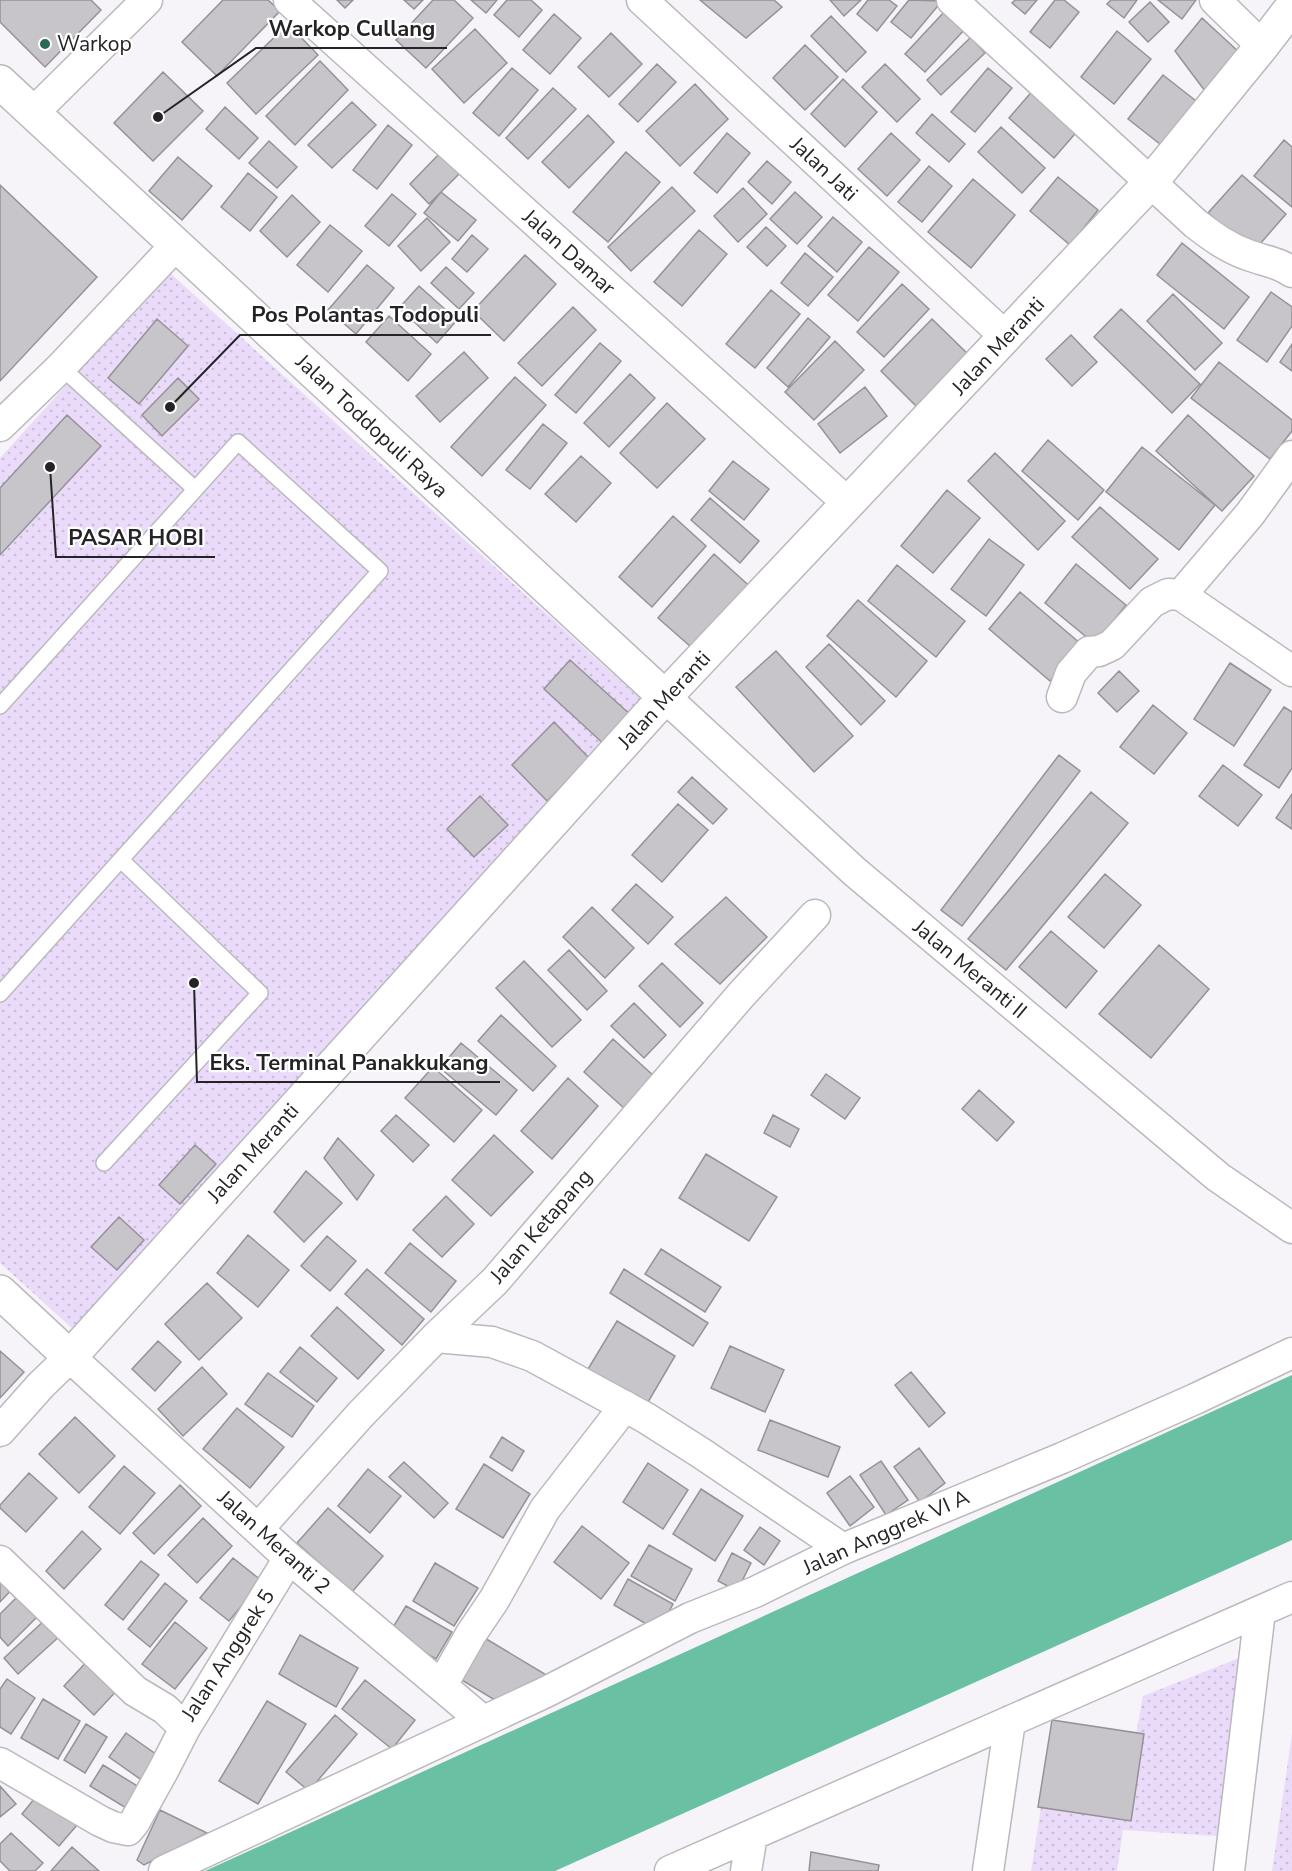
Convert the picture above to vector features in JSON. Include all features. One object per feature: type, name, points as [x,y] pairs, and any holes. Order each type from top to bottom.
[{"type":"street","points":[[33,113],[147,0]]},
{"type":"street","name":"Jalan Damar","points":[[289,0],[849,504]]},
{"type":"street","name":"Jalan Jati","points":[[642,0],[1006,338]]},
{"type":"street","points":[[952,0],[1196,224],[1221,243],[1250,256],[1270,260],[1292,272]]},
{"type":"street","points":[[1215,0],[1262,46]]},
{"type":"street","name":"Jalan Meranti","points":[[70,1357],[665,697],[1151,182],[1292,6]]},
{"type":"street","name":"Jalan Toddopuli Raya","points":[[0,82],[665,697]]},
{"type":"street","points":[[0,426],[61,367],[176,245]]},
{"type":"street","points":[[1181,595],[1250,513],[1292,456]]},
{"type":"street","points":[[1062,697],[1071,673],[1089,652],[1100,651],[1112,645],[1152,602],[1168,594],[1181,595],[1292,671]]},
{"type":"street","name":"Jalan Meranti II","points":[[665,697],[864,880],[1218,1177],[1291,1224]]},
{"type":"street","name":"Jalan Ketapang","points":[[258,1529],[361,1414],[436,1337],[495,1281],[741,995],[815,915]]},
{"type":"street","points":[[0,1292],[70,1357],[41,1385],[0,1431]]},
{"type":"street","points":[[436,1337],[492,1342],[532,1356],[625,1406],[701,1453],[843,1549]]},
{"type":"street","name":"Jalan Anggrek VI A","points":[[164,1871],[546,1692],[690,1618],[755,1592],[843,1549],[1062,1458],[1292,1353]]},
{"type":"street","name":"Jalan Meranti 2","points":[[70,1357],[289,1558],[483,1721]]},
{"type":"street","points":[[442,1685],[471,1634],[494,1600],[545,1509],[625,1406]]},
{"type":"street","name":"Jalan Anggrek 5","points":[[0,1561],[135,1690],[165,1709],[185,1728],[289,1558]]},
{"type":"street","points":[[670,1871],[1292,1597]]},
{"type":"street","points":[[1229,1871],[1260,1611]]},
{"type":"street","points":[[988,1871],[1010,1721]]},
{"type":"street","points":[[0,1763],[100,1821],[128,1830],[164,1770],[185,1728]]},
{"type":"street","points":[[746,1871],[752,1834]]},
{"type":"lane","points":[[61,367],[195,489]]},
{"type":"lane","points":[[0,706],[238,442],[380,571],[0,994]]},
{"type":"lane","points":[[105,1163],[260,993],[121,860]]},
{"type":"shaded area","points":[[169,272],[645,703],[73,1329],[0,1263],[0,458]]},
{"type":"shaded area","points":[[1292,1375],[1292,1540],[555,1871],[205,1871]]},
{"type":"shaded area","points":[[1252,1653],[1231,1837],[1123,1830],[1117,1871],[1031,1871],[1043,1795],[1124,1800],[1143,1696]]},
{"type":"shaded area","points":[[1292,1734],[1292,1871],[1272,1871]]},
{"type":"building","name":"Warkop","points":[[0,0],[91,0],[101,10],[45,67],[0,22]]},
{"type":"building","points":[[223,0],[268,0],[280,11],[217,76],[182,42]]},
{"type":"building","points":[[337,0],[353,0],[345,8]]},
{"type":"building","points":[[404,0],[423,0],[414,9]]},
{"type":"building","points":[[433,0],[454,0],[473,18],[426,68],[396,40]]},
{"type":"building","points":[[471,0],[497,0],[486,13]]},
{"type":"building","points":[[507,0],[531,0],[542,10],[519,37],[494,15]]},
{"type":"building","points":[[700,0],[774,0],[782,7],[746,38]]},
{"type":"building","points":[[830,0],[861,0],[844,16]]},
{"type":"building","points":[[868,0],[889,0],[897,6],[877,31],[857,14]]},
{"type":"building","points":[[909,0],[942,1],[911,38],[891,22]]},
{"type":"building","points":[[1015,0],[1037,0],[1025,14],[1012,3]]},
{"type":"building","points":[[1055,0],[1064,0],[1079,12],[1050,48],[1030,32]]},
{"type":"building","points":[[1111,0],[1137,0],[1124,18],[1107,4]]},
{"type":"building","points":[[1158,0],[1196,0],[1182,19]]},
{"type":"building","points":[[1150,2],[1169,22],[1148,42],[1129,22]]},
{"type":"building","points":[[945,11],[965,29],[925,72],[905,54]]},
{"type":"building","points":[[554,14],[581,38],[550,74],[523,50]]},
{"type":"building","points":[[831,16],[866,52],[846,72],[811,36]]},
{"type":"building","points":[[1202,18],[1240,53],[1205,91],[1175,51]]},
{"type":"building","points":[[288,24],[318,55],[256,114],[227,83]]},
{"type":"building","points":[[475,29],[507,63],[464,103],[432,69]]},
{"type":"building","points":[[1117,31],[1151,59],[1114,104],[1081,77]]},
{"type":"building","points":[[611,33],[642,64],[609,97],[578,67]]},
{"type":"building","points":[[971,37],[985,53],[941,95],[927,80]]},
{"type":"building","points":[[805,45],[838,77],[805,110],[773,78]]},
{"type":"building","points":[[320,61],[348,90],[295,145],[266,116]]},
{"type":"building","points":[[657,64],[676,82],[638,122],[619,104]]},
{"type":"building","points":[[885,64],[920,99],[897,122],[862,87]]},
{"type":"building","points":[[512,68],[538,90],[499,136],[473,113]]},
{"type":"building","points":[[988,68],[1012,88],[975,132],[951,112]]},
{"type":"building","points":[[163,72],[203,111],[153,161],[114,123]]},
{"type":"building","points":[[1163,75],[1200,104],[1165,148],[1128,119]]},
{"type":"building","points":[[843,79],[877,112],[845,147],[811,114]]},
{"type":"building","points":[[695,84],[728,119],[680,166],[646,131]]},
{"type":"building","points":[[553,88],[576,109],[528,159],[506,138]]},
{"type":"building","points":[[1035,88],[1080,128],[1054,158],[1009,118]]},
{"type":"building","points":[[352,102],[376,125],[332,168],[308,145]]},
{"type":"building","points":[[225,107],[258,138],[239,159],[206,129]]},
{"type":"building","points":[[932,114],[965,144],[949,162],[916,133]]},
{"type":"building","points":[[588,115],[614,142],[569,188],[542,162]]},
{"type":"building","points":[[388,125],[412,145],[377,189],[353,170]]},
{"type":"building","points":[[1001,127],[1045,168],[1022,193],[978,152]]},
{"type":"building","points":[[727,133],[750,153],[717,193],[694,173]]},
{"type":"building","points":[[891,133],[920,160],[887,196],[858,169]]},
{"type":"building","points":[[1284,140],[1292,147],[1292,207],[1254,176]]},
{"type":"building","points":[[269,141],[297,167],[277,188],[249,163]]},
{"type":"building","points":[[626,152],[660,182],[608,242],[573,212]]},
{"type":"building","points":[[440,153],[460,173],[429,204],[410,184]]},
{"type":"building","points":[[178,157],[212,186],[182,220],[149,191]]},
{"type":"building","points":[[767,161],[791,182],[772,204],[748,182]]},
{"type":"building","points":[[929,166],[952,186],[922,222],[898,202]]},
{"type":"building","points":[[248,173],[277,197],[250,231],[221,207]]},
{"type":"building","points":[[1242,175],[1286,214],[1253,252],[1208,213]]},
{"type":"building","points":[[1058,177],[1098,210],[1070,245],[1030,211]]},
{"type":"building","points":[[973,179],[1015,215],[971,268],[928,232]]},
{"type":"building","points":[[0,185],[97,277],[0,381]]},
{"type":"building","points":[[672,187],[695,211],[631,271],[608,247]]},
{"type":"building","points":[[743,188],[767,214],[738,242],[714,216]]},
{"type":"building","points":[[441,192],[476,220],[458,241],[424,213]]},
{"type":"building","points":[[795,192],[822,217],[797,244],[770,219]]},
{"type":"building","points":[[392,194],[416,214],[389,246],[365,226]]},
{"type":"building","points":[[292,195],[320,222],[287,257],[260,231]]},
{"type":"building","points":[[833,217],[862,242],[837,272],[808,246]]},
{"type":"building","points":[[427,218],[450,242],[421,271],[398,246]]},
{"type":"building","points":[[330,225],[362,251],[328,292],[297,265]]},
{"type":"building","points":[[766,227],[786,246],[767,266],[747,247]]},
{"type":"building","points":[[699,230],[727,254],[682,306],[654,282]]},
{"type":"building","points":[[472,235],[488,249],[467,272],[452,259]]},
{"type":"building","points":[[1182,243],[1249,297],[1224,329],[1157,275]]},
{"type":"building","points":[[869,247],[899,272],[858,321],[828,295]]},
{"type":"building","points":[[805,253],[833,277],[808,306],[781,283]]},
{"type":"building","points":[[525,255],[556,284],[504,341],[473,311]]},
{"type":"building","points":[[367,265],[394,288],[356,334],[328,310]]},
{"type":"building","points":[[446,267],[474,293],[459,309],[431,283]]},
{"type":"building","points":[[902,284],[929,309],[884,357],[857,332]]},
{"type":"building","points":[[419,286],[457,320],[437,343],[399,308]]},
{"type":"building","points":[[771,290],[800,314],[755,368],[726,344]]},
{"type":"building","points":[[1271,292],[1292,307],[1292,326],[1267,362],[1237,340]]},
{"type":"building","points":[[1173,294],[1222,343],[1195,370],[1147,321]]},
{"type":"building","points":[[573,307],[596,330],[542,386],[518,363]]},
{"type":"building","points":[[1121,309],[1200,384],[1172,413],[1094,337]]},
{"type":"building","points":[[389,316],[431,354],[408,381],[366,342]]},
{"type":"building","points":[[808,318],[830,337],[788,387],[767,368]]},
{"type":"building","points":[[157,319],[188,346],[139,404],[108,378]]},
{"type":"building","points":[[932,319],[973,359],[922,412],[881,371]]},
{"type":"building","points":[[1071,335],[1097,362],[1072,386],[1046,359]]},
{"type":"building","points":[[835,341],[864,370],[814,420],[785,392]]},
{"type":"building","points":[[600,343],[621,361],[576,413],[555,395]]},
{"type":"building","points":[[1292,344],[1292,371],[1280,362]]},
{"type":"building","points":[[464,352],[488,378],[440,422],[416,396]]},
{"type":"building","points":[[1219,362],[1292,420],[1292,431],[1270,459],[1191,398]]},
{"type":"building","points":[[630,374],[655,398],[609,447],[584,423]]},
{"type":"building","points":[[515,377],[546,405],[482,476],[451,447]]},
{"type":"building","points":[[178,378],[199,399],[162,436],[142,415]]},
{"type":"building","points":[[865,387],[887,416],[840,453],[818,424]]},
{"type":"building","points":[[667,403],[705,439],[657,488],[620,453]]},
{"type":"building","points":[[67,415],[101,446],[0,555],[0,488]]},
{"type":"building","points":[[1188,415],[1254,476],[1222,511],[1156,451]]},
{"type":"building","points":[[543,424],[567,443],[530,489],[506,470]]},
{"type":"building","points":[[1048,440],[1104,490],[1078,520],[1022,471]]},
{"type":"building","points":[[1142,447],[1215,505],[1179,550],[1106,492]]},
{"type":"building","points":[[995,453],[1065,521],[1038,550],[968,481]]},
{"type":"building","points":[[581,456],[611,483],[576,522],[545,494]]},
{"type":"building","points":[[733,461],[769,489],[744,520],[709,491]]},
{"type":"building","points":[[947,490],[980,518],[933,573],[901,546]]},
{"type":"building","points":[[710,498],[759,541],[740,563],[691,520]]},
{"type":"building","points":[[1100,507],[1158,559],[1130,589],[1072,537]]},
{"type":"building","points":[[673,516],[706,546],[652,607],[619,577]]},
{"type":"building","points":[[989,539],[1024,565],[986,616],[951,589]]},
{"type":"building","points":[[714,554],[755,591],[699,654],[658,618]]},
{"type":"building","points":[[1076,564],[1126,605],[1095,644],[1045,603]]},
{"type":"building","points":[[897,565],[965,621],[936,657],[868,601]]},
{"type":"building","points":[[1020,592],[1081,644],[1050,681],[989,629]]},
{"type":"building","points":[[858,600],[927,661],[896,697],[827,636]]},
{"type":"building","points":[[829,644],[885,701],[861,725],[806,667]]},
{"type":"building","points":[[776,651],[853,736],[814,772],[736,687]]},
{"type":"building","points":[[570,660],[633,717],[606,746],[544,689]]},
{"type":"building","points":[[1230,663],[1271,690],[1234,746],[1194,719]]},
{"type":"building","points":[[1119,671],[1139,691],[1117,712],[1098,693]]},
{"type":"building","points":[[1153,705],[1187,733],[1154,774],[1120,747]]},
{"type":"building","points":[[1284,707],[1292,712],[1292,768],[1279,788],[1244,765]]},
{"type":"building","points":[[554,722],[590,759],[547,801],[512,765]]},
{"type":"building","points":[[1059,755],[1080,771],[962,926],[941,910]]},
{"type":"building","points":[[1223,765],[1262,795],[1238,826],[1199,796]]},
{"type":"building","points":[[692,777],[727,809],[713,824],[678,792]]},
{"type":"building","points":[[1091,792],[1128,823],[1006,970],[968,939]]},
{"type":"building","points":[[1292,794],[1292,829],[1276,818]]},
{"type":"building","points":[[480,796],[508,825],[474,857],[447,829]]},
{"type":"building","points":[[678,804],[708,830],[662,882],[632,855]]},
{"type":"building","points":[[1105,874],[1141,905],[1104,948],[1068,917]]},
{"type":"building","points":[[636,884],[673,917],[648,944],[612,910]]},
{"type":"building","points":[[726,897],[767,937],[720,984],[675,944]]},
{"type":"building","points":[[592,907],[634,948],[605,978],[563,937]]},
{"type":"building","points":[[1051,931],[1097,971],[1066,1008],[1019,967]]},
{"type":"building","points":[[1159,945],[1209,989],[1151,1058],[1099,1014]]},
{"type":"building","points":[[569,950],[607,991],[587,1010],[548,970]]},
{"type":"building","points":[[524,961],[581,1020],[552,1047],[496,988]]},
{"type":"building","points":[[662,963],[703,1003],[680,1027],[639,986]]},
{"type":"building","points":[[634,1003],[666,1035],[644,1058],[611,1026]]},
{"type":"building","points":[[501,1015],[556,1066],[533,1091],[478,1041]]},
{"type":"building","points":[[613,1039],[655,1077],[626,1110],[584,1072]]},
{"type":"building","points":[[461,1043],[517,1090],[496,1115],[440,1068]]},
{"type":"building","points":[[433,1067],[482,1110],[454,1142],[405,1098]]},
{"type":"building","points":[[826,1074],[860,1098],[845,1119],[811,1095]]},
{"type":"building","points":[[568,1078],[598,1106],[552,1159],[521,1131]]},
{"type":"building","points":[[979,1090],[1014,1122],[997,1141],[962,1109]]},
{"type":"building","points":[[396,1115],[429,1145],[413,1162],[381,1131]]},
{"type":"building","points":[[773,1115],[799,1129],[790,1147],[764,1133]]},
{"type":"building","points":[[494,1135],[533,1172],[491,1216],[452,1180]]},
{"type":"building","points":[[338,1138],[374,1175],[357,1200],[324,1158]]},
{"type":"building","points":[[195,1145],[216,1164],[180,1204],[159,1185]]},
{"type":"building","points":[[706,1154],[777,1197],[749,1241],[679,1198]]},
{"type":"building","points":[[306,1171],[342,1203],[304,1242],[274,1212]]},
{"type":"building","points":[[446,1196],[474,1224],[442,1257],[413,1230]]},
{"type":"building","points":[[119,1217],[144,1240],[117,1270],[91,1247]]},
{"type":"building","points":[[248,1235],[289,1270],[258,1307],[217,1273]]},
{"type":"building","points":[[327,1236],[356,1261],[330,1291],[301,1266]]},
{"type":"building","points":[[410,1243],[456,1281],[431,1312],[385,1273]]},
{"type":"building","points":[[661,1249],[721,1287],[705,1312],[645,1274]]},
{"type":"building","points":[[367,1269],[424,1319],[402,1345],[345,1294]]},
{"type":"building","points":[[624,1269],[708,1323],[693,1346],[610,1293]]},
{"type":"building","points":[[207,1283],[242,1318],[199,1360],[165,1324]]},
{"type":"building","points":[[337,1307],[384,1350],[358,1379],[311,1336]]},
{"type":"building","points":[[617,1321],[675,1356],[644,1409],[585,1374]]},
{"type":"building","points":[[158,1341],[181,1362],[155,1391],[132,1369]]},
{"type":"building","points":[[730,1346],[784,1370],[765,1412],[711,1388]]},
{"type":"building","points":[[300,1347],[337,1378],[317,1402],[280,1372]]},
{"type":"building","points":[[0,1351],[24,1372],[0,1398]]},
{"type":"building","points":[[202,1367],[227,1394],[183,1436],[158,1409]]},
{"type":"building","points":[[911,1372],[945,1413],[929,1427],[895,1385]]},
{"type":"building","points":[[268,1373],[314,1406],[292,1437],[245,1404]]},
{"type":"building","points":[[237,1408],[284,1447],[250,1488],[203,1449]]},
{"type":"building","points":[[75,1417],[115,1456],[79,1493],[39,1454]]},
{"type":"building","points":[[770,1420],[840,1447],[828,1477],[758,1450]]},
{"type":"building","points":[[502,1437],[524,1451],[512,1471],[490,1457]]},
{"type":"building","points":[[919,1448],[945,1483],[920,1502],[894,1467]]},
{"type":"building","points":[[881,1461],[908,1500],[886,1515],[860,1475]]},
{"type":"building","points":[[404,1462],[448,1503],[434,1518],[389,1477]]},
{"type":"building","points":[[648,1463],[688,1490],[663,1529],[623,1502]]},
{"type":"building","points":[[484,1464],[530,1494],[503,1538],[456,1509]]},
{"type":"building","points":[[124,1466],[155,1493],[120,1534],[89,1507]]},
{"type":"building","points":[[368,1469],[401,1496],[370,1533],[338,1506]]},
{"type":"building","points":[[29,1473],[57,1498],[26,1532],[0,1508],[0,1505]]},
{"type":"building","points":[[850,1476],[874,1507],[850,1526],[827,1493]]},
{"type":"building","points":[[180,1485],[201,1506],[154,1554],[133,1533]]},
{"type":"building","points":[[701,1489],[743,1516],[715,1561],[673,1534]]},
{"type":"building","points":[[328,1508],[383,1556],[352,1592],[297,1543]]},
{"type":"building","points":[[203,1518],[232,1546],[197,1583],[168,1555]]},
{"type":"building","points":[[582,1526],[629,1563],[601,1599],[554,1562]]},
{"type":"building","points":[[760,1527],[780,1541],[764,1565],[744,1550]]},
{"type":"building","points":[[82,1531],[101,1549],[64,1589],[46,1571]]},
{"type":"building","points":[[649,1545],[692,1569],[675,1601],[631,1576]]},
{"type":"building","points":[[732,1553],[751,1563],[737,1591],[718,1581]]},
{"type":"building","points":[[233,1558],[262,1581],[229,1621],[200,1598]]},
{"type":"building","points":[[141,1561],[159,1575],[123,1620],[105,1605]]},
{"type":"building","points":[[435,1563],[478,1588],[454,1626],[413,1601]]},
{"type":"building","points":[[0,1566],[18,1583],[0,1602]]},
{"type":"building","points":[[628,1579],[673,1604],[658,1631],[614,1605]]},
{"type":"building","points":[[165,1583],[187,1601],[150,1647],[128,1629]]},
{"type":"building","points":[[25,1589],[45,1609],[8,1646],[0,1637],[0,1614]]},
{"type":"building","points":[[406,1606],[452,1632],[436,1659],[390,1632]]},
{"type":"building","points":[[48,1617],[62,1634],[18,1674],[4,1658]]},
{"type":"building","points":[[175,1622],[207,1648],[175,1689],[142,1664]]},
{"type":"building","points":[[300,1635],[358,1668],[336,1707],[279,1674]]},
{"type":"building","points":[[483,1637],[548,1676],[498,1702],[460,1679]]},
{"type":"building","points":[[91,1657],[121,1686],[94,1715],[64,1686]]},
{"type":"building","points":[[7,1679],[35,1698],[11,1734],[0,1727],[0,1689]]},
{"type":"building","points":[[365,1680],[415,1720],[392,1749],[342,1709]]},
{"type":"building","points":[[43,1699],[80,1721],[58,1759],[21,1738]]},
{"type":"building","points":[[267,1701],[306,1724],[258,1804],[219,1781]]},
{"type":"building","points":[[335,1715],[357,1734],[309,1791],[286,1772]]},
{"type":"building","points":[[1052,1720],[1144,1734],[1131,1821],[1038,1807]]},
{"type":"building","points":[[86,1724],[107,1737],[85,1773],[64,1760]]},
{"type":"building","points":[[126,1733],[160,1757],[143,1781],[109,1757]]},
{"type":"building","points":[[103,1765],[144,1790],[131,1811],[90,1786]]},
{"type":"building","points":[[0,1786],[16,1804],[0,1817]]},
{"type":"building","points":[[39,1793],[77,1825],[59,1846],[22,1814]]},
{"type":"building","points":[[160,1810],[207,1833],[144,1865],[137,1860]]},
{"type":"building","points":[[11,1833],[43,1863],[35,1871],[10,1871],[0,1861],[0,1844]]},
{"type":"building","points":[[72,1847],[99,1871],[51,1871]]},
{"type":"building","points":[[811,1852],[879,1865],[878,1871],[809,1871]]},
{"type":"place","name":"Warkop","points":[[45,44]]},
{"type":"place","name":"Warkop Cullang","points":[[158,117]]},
{"type":"place","name":"Pos Polantas Todopuli","points":[[170,407]]},
{"type":"place","name":"PASAR HOBI","points":[[50,467]]},
{"type":"place","name":"Eks. Terminal Panakkukang","points":[[194,983]]}]
